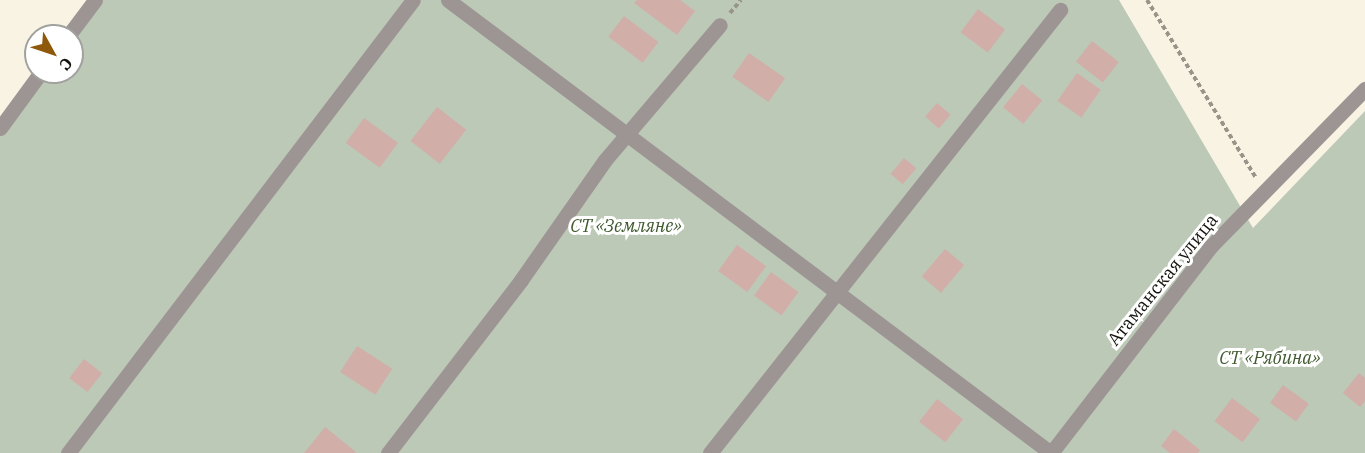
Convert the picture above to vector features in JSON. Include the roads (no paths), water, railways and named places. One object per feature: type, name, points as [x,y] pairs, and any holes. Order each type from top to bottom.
[{"type":"street","points":[[77,24],[95,0]]},
{"type":"street","points":[[68,453],[413,0]]},
{"type":"street","points":[[448,0],[627,133],[819,282],[1051,453]]},
{"type":"street","points":[[710,453],[1060,10]]},
{"type":"street","points":[[388,453],[521,280],[627,133],[720,25]]},
{"type":"street","points":[[0,128],[32,84]]},
{"type":"street","name":"Атаманская улица","points":[[1051,453],[1211,246],[1365,89]]},
{"type":"park label","name":"СТ «Земляне»","points":[[626,226]]},
{"type":"park label","name":"СТ «Рябина»","points":[[1270,358]]}]
